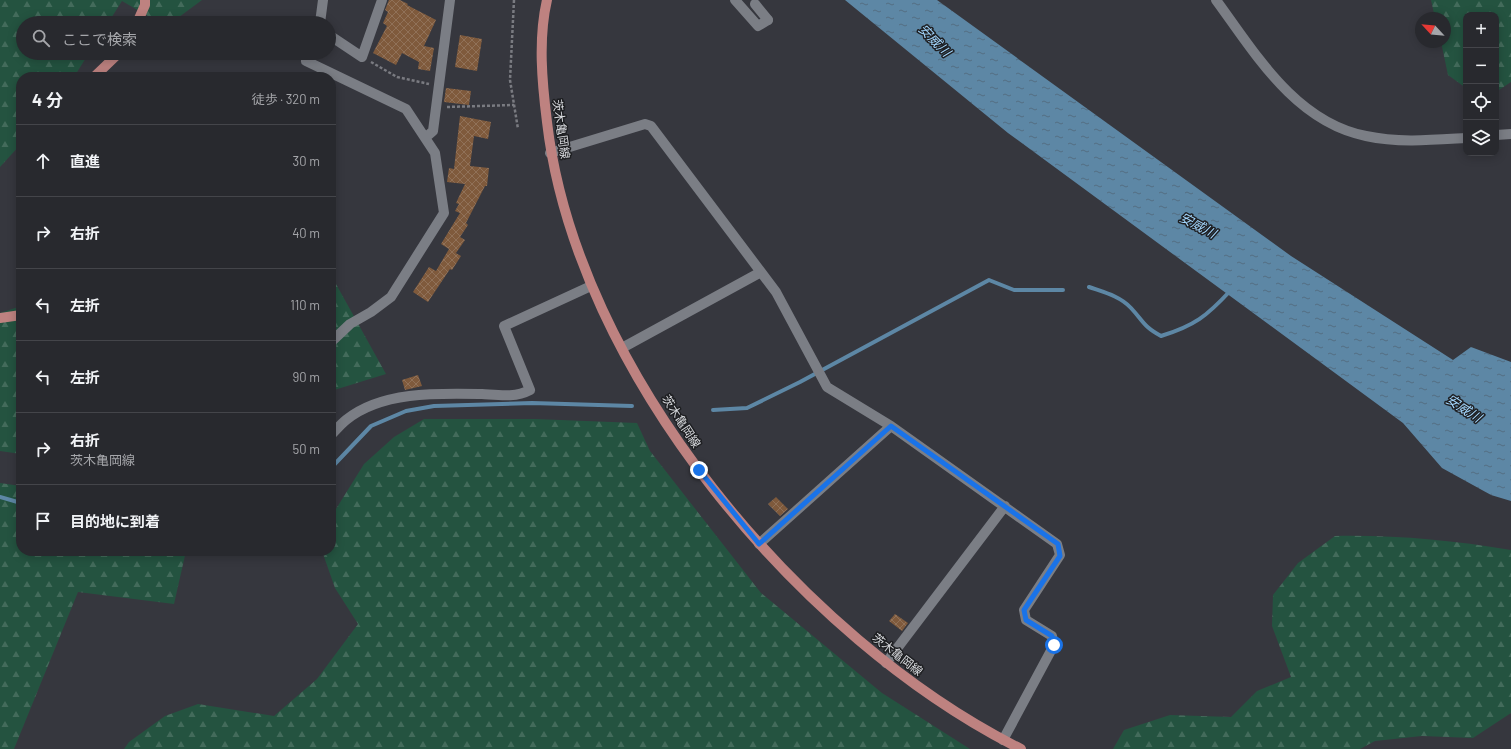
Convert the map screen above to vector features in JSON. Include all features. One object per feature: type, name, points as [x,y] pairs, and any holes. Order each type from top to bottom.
[{"type":"main road","points":[[141,16],[145,5],[145,0]]},
{"type":"main road","name":"茨木亀岡線","points":[[547,0],[541,56],[550,152],[565,212],[591,286],[622,348],[660,412],[695,465],[759,544],[812,600],[886,663],[937,700],[1003,740],[1021,749]]},
{"type":"main road","points":[[99,72],[112,60]]},
{"type":"main road","points":[[0,318],[16,316]]},
{"type":"street","points":[[321,16],[323,0]]},
{"type":"street","points":[[336,40],[362,57],[382,0]]},
{"type":"street","points":[[425,138],[433,131],[450,0]]},
{"type":"street","points":[[735,0],[758,26],[768,20],[753,2]]},
{"type":"street","points":[[1216,0],[1280,84],[1296,99],[1327,121],[1364,136],[1393,140],[1423,141],[1463,138]]},
{"type":"street","points":[[306,60],[329,72]]},
{"type":"street","points":[[336,75],[406,109],[435,153],[444,213],[391,297],[371,312],[350,324],[336,337]]},
{"type":"street","points":[[550,152],[645,124],[651,126],[776,292],[827,387],[891,426],[1058,544],[1060,556],[1024,610],[1026,620],[1052,636],[1054,645],[1003,740]]},
{"type":"street","points":[[1499,136],[1511,134]]},
{"type":"street","points":[[622,348],[761,272]]},
{"type":"street","points":[[336,430],[347,419],[369,408],[398,397],[454,394],[520,395],[530,390],[504,326],[591,286]]},
{"type":"street","points":[[759,544],[891,426]]},
{"type":"street","points":[[886,663],[1005,506]]},
{"type":"path","points":[[514,0],[510,80],[518,129]]},
{"type":"path","points":[[362,57],[397,77],[439,86]]},
{"type":"path","points":[[436,107],[514,105]]},
{"type":"green space","points":[[0,0],[202,0],[180,16],[148,16],[122,1],[112,16],[16,16],[16,60],[85,60],[77,72],[16,72],[16,149],[0,167]]},
{"type":"green space","points":[[1431,0],[1511,0],[1511,82],[1499,90],[1499,12],[1463,12],[1463,86],[1448,75],[1442,48],[1451,48],[1451,12],[1434,12]]},
{"type":"green space","points":[[336,284],[386,374],[336,389]]},
{"type":"green space","points":[[16,308],[16,453],[0,451],[0,313]]},
{"type":"green space","points":[[424,419],[535,419],[637,423],[650,451],[761,593],[882,693],[970,749],[124,749],[129,742],[165,716],[198,704],[274,716],[317,679],[358,624],[335,588],[324,556],[336,556],[336,509],[364,464],[394,437]]},
{"type":"green space","points":[[0,483],[16,485],[16,556],[185,556],[174,604],[78,592],[14,749],[0,749]]},
{"type":"green space","points":[[1335,536],[1380,536],[1423,539],[1466,543],[1511,550],[1511,713],[1473,738],[1422,736],[1375,741],[1360,749],[1113,749],[1124,730],[1170,715],[1231,717],[1257,691],[1291,677],[1272,626],[1273,595],[1298,563]]},
{"type":"water","name":"安威川","points":[[845,0],[937,0],[1291,256],[1453,360],[1471,347],[1511,362],[1511,501],[1491,495],[1442,468],[1403,423],[1008,133]]},
{"type":"building","points":[[389,0],[400,0],[436,20],[424,46],[434,48],[430,71],[418,69],[419,62],[402,53],[396,65],[373,53],[387,26],[383,23],[388,12],[385,10]]},
{"type":"building","points":[[460,35],[482,39],[477,71],[455,67]]},
{"type":"building","points":[[446,88],[471,91],[469,105],[444,102]]},
{"type":"building","points":[[460,116],[491,122],[488,139],[474,136],[470,166],[489,168],[487,186],[485,186],[466,223],[468,225],[460,237],[465,240],[456,253],[454,252],[461,256],[452,270],[450,269],[428,302],[413,292],[429,267],[436,271],[449,249],[441,244],[460,213],[455,211],[459,204],[456,203],[465,184],[447,182],[449,168],[454,169]]},
{"type":"building","points":[[418,375],[422,386],[405,390],[402,380]]},
{"type":"building","points":[[776,497],[788,509],[780,516],[768,504]]},
{"type":"building","points":[[895,614],[908,623],[902,631],[889,621]]},
{"type":"waterway","points":[[713,410],[747,408],[800,382],[989,280],[1014,290],[1063,290]]},
{"type":"waterway","points":[[1089,287],[1122,300],[1147,326],[1161,336],[1191,324],[1207,314],[1230,291]]},
{"type":"waterway","points":[[336,463],[371,426],[406,411],[434,406],[532,403],[632,406]]},
{"type":"waterway","points":[[0,497],[16,502]]},
{"type":"route","points":[[699,470],[759,544],[891,426],[1058,544],[1060,556],[1024,610],[1026,620],[1052,636],[1054,645]]}]
